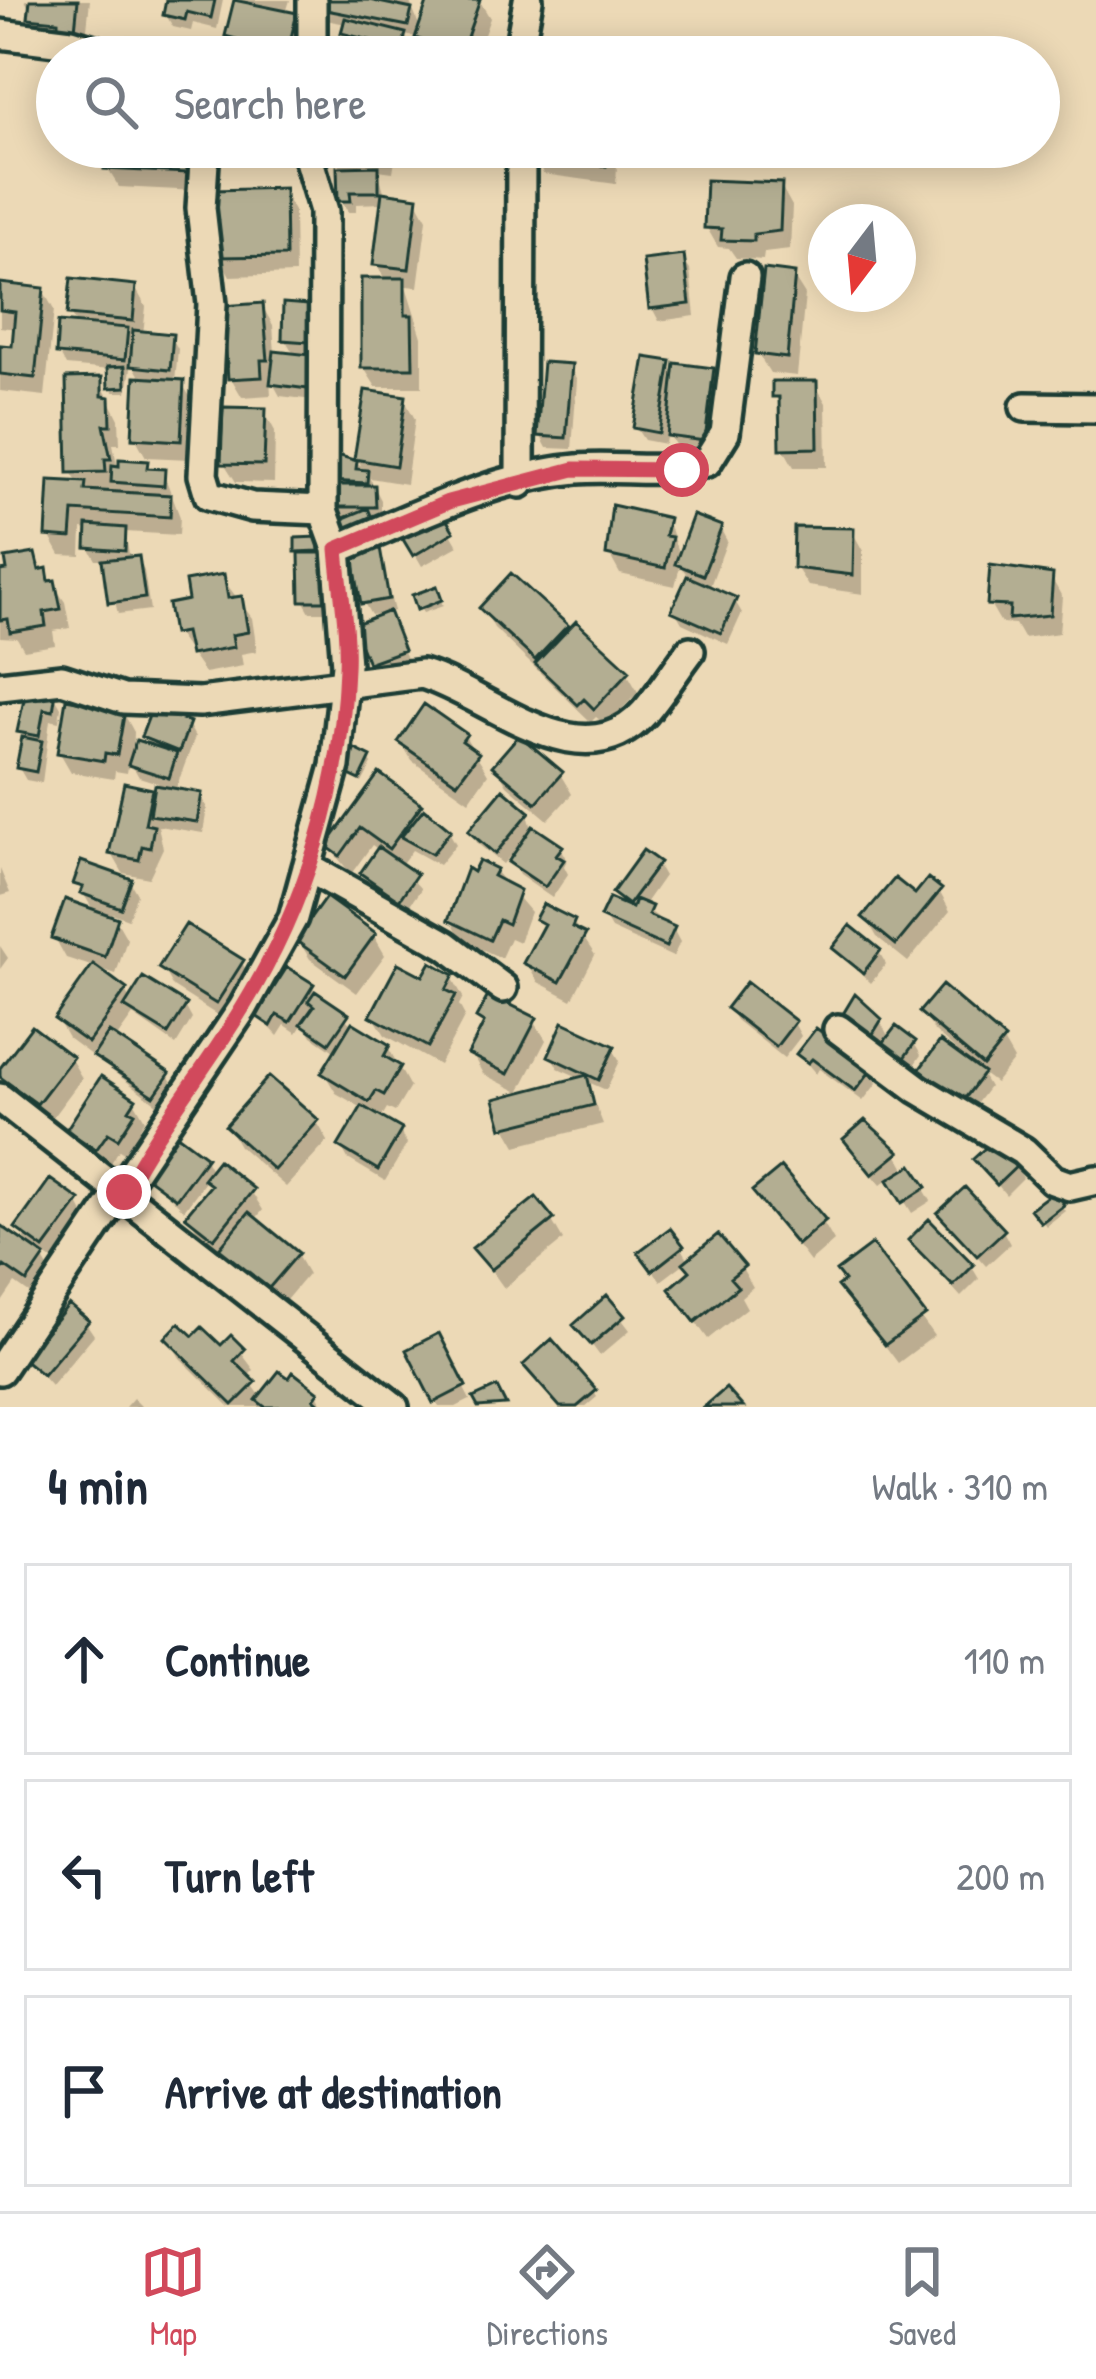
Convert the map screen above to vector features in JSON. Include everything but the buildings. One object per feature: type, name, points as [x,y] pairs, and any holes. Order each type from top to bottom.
[{"type":"street","points":[[312,0],[312,36]]},
{"type":"street","points":[[522,36],[528,0]]},
{"type":"street","points":[[0,34],[36,39]]},
{"type":"street","points":[[204,168],[201,208],[212,304],[203,475],[209,495],[238,505],[323,510]]},
{"type":"street","points":[[0,1370],[124,1192],[150,1141],[243,1008],[293,918],[335,766],[345,680],[337,549],[323,510],[324,212],[310,168]]},
{"type":"street","points":[[520,483],[521,168]]},
{"type":"street","points":[[337,549],[448,502],[574,469],[682,470],[707,462],[724,433],[745,277]]},
{"type":"street","points":[[1025,407],[1096,408]]},
{"type":"street","points":[[0,686],[62,679],[124,699],[200,702],[280,694],[345,680],[422,674],[452,683],[568,741],[590,740],[612,737],[643,715],[689,651]]},
{"type":"street","points":[[308,868],[446,945],[503,988]]},
{"type":"street","points":[[838,1030],[918,1089],[1023,1151],[1052,1180],[1070,1186],[1096,1180]]},
{"type":"street","points":[[0,1098],[394,1407]]},
{"type":"route","points":[[124,1192],[150,1141],[243,1008],[293,918],[335,766],[346,665],[337,549],[448,502],[574,469],[682,470]]}]
